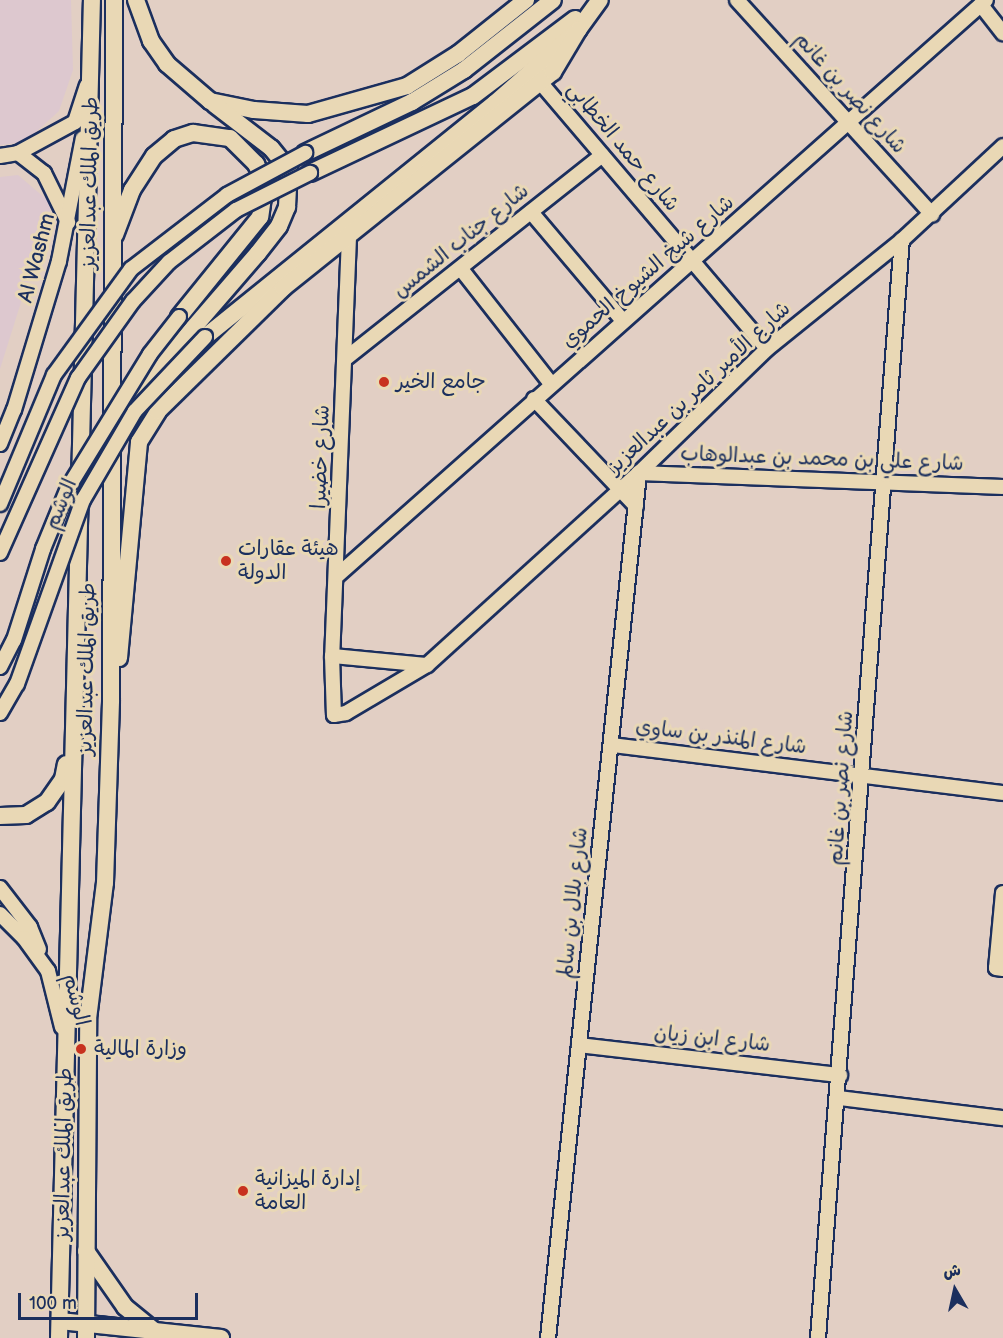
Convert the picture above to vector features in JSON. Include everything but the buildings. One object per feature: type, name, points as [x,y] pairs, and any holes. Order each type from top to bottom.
[{"type":"main road","name":"طريق الملك عبدالعزيز","points":[[59,1338],[64,1040],[92,0]]},
{"type":"main road","name":"طريق الملك عبدالعزيز","points":[[86,1331],[88,1019],[105,883],[111,700],[111,244],[114,0]]},
{"type":"main road","points":[[135,411],[163,363],[279,226],[287,207],[289,170],[272,148],[210,101],[167,64],[151,41],[136,0]]},
{"type":"main road","points":[[210,101],[254,110],[308,114],[407,86],[458,54],[526,0]]},
{"type":"main road","points":[[305,153],[412,102],[464,70],[553,0]]},
{"type":"main road","points":[[310,173],[473,96],[595,0]]},
{"type":"main road","points":[[111,700],[123,640],[139,442],[158,411],[205,361],[283,288],[553,72],[578,30],[600,0]]},
{"type":"main road","points":[[205,337],[495,103],[578,30]]},
{"type":"main road","points":[[111,244],[132,190],[154,156],[174,139],[193,133],[213,134],[230,138],[245,151],[265,183],[260,217],[179,317]]},
{"type":"main road","points":[[0,816],[26,815],[46,802],[63,779],[73,716]]},
{"type":"main road","points":[[86,1251],[125,1307],[153,1330]]},
{"type":"main road","points":[[60,1321],[86,1331],[153,1330],[221,1338]]},
{"type":"street","name":"شارع نصر بن غانم","points":[[737,0],[932,214]]},
{"type":"street","points":[[983,3],[1003,33]]},
{"type":"street","name":"شارع شيخ الشيوخ الحموي","points":[[338,575],[983,3]]},
{"type":"street","points":[[0,156],[18,153],[75,122],[91,76]]},
{"type":"street","name":"Al Washm","points":[[0,444],[34,350],[68,222],[91,76]]},
{"type":"street","name":"شارع حمد الخطابي","points":[[540,82],[767,349]]},
{"type":"street","name":"شارع الأمير ثامر بن عبدالعزيز","points":[[334,715],[346,713],[427,665],[639,473],[767,349],[902,240],[1003,146]]},
{"type":"street","points":[[18,153],[44,173],[68,222]]},
{"type":"street","points":[[0,504],[54,375],[131,268],[227,195],[305,153]]},
{"type":"street","name":"شارع جناب الشمس","points":[[345,360],[602,155]]},
{"type":"street","points":[[0,553],[78,378],[133,302],[169,262],[237,210],[310,173]]},
{"type":"street","points":[[531,212],[623,321]]},
{"type":"street","name":"شارع خضيرا","points":[[334,715],[332,656],[338,575],[349,237]]},
{"type":"street","name":"شارع نصر بن غانم","points":[[818,1338],[839,1098],[863,776],[881,481],[902,240]]},
{"type":"street","points":[[461,269],[552,385]]},
{"type":"street","points":[[0,667],[14,640],[43,549],[68,488],[150,354],[179,317]]},
{"type":"street","name":"الوشم","points":[[0,713],[17,684],[83,500],[135,411],[205,337]]},
{"type":"street","points":[[534,399],[636,506]]},
{"type":"street","name":"شارع علي بن محمد بن عبدالوهاب","points":[[639,473],[1003,487]]},
{"type":"street","name":"شارع بلال بن سالم","points":[[548,1338],[639,473]]},
{"type":"street","points":[[332,656],[427,665]]},
{"type":"street","name":"شارع المنذر بن ساوي","points":[[612,745],[1003,793]]},
{"type":"street","points":[[0,888],[30,927],[48,971]]},
{"type":"street","points":[[1003,893],[996,968],[1003,969]]},
{"type":"street","name":"الوشم","points":[[0,914],[24,938],[48,971],[64,1040]]},
{"type":"street","name":"شارع ابن زيان","points":[[579,1045],[840,1075]]},
{"type":"street","points":[[839,1098],[1003,1118]]},
{"type":"shaded area","points":[[0,0],[71,0],[73,70],[59,111],[25,142],[0,145]]},
{"type":"shaded area","points":[[18,175],[52,204],[0,369],[0,177]]},
{"type":"place","name":"جامع الخير","points":[[384,382]]},
{"type":"place","name":"هيئة عقارات الدولة","points":[[226,561]]},
{"type":"place","name":"وزارة المالية","points":[[81,1049]]},
{"type":"place","name":"إدارة الميزانية العامة","points":[[243,1191]]}]
